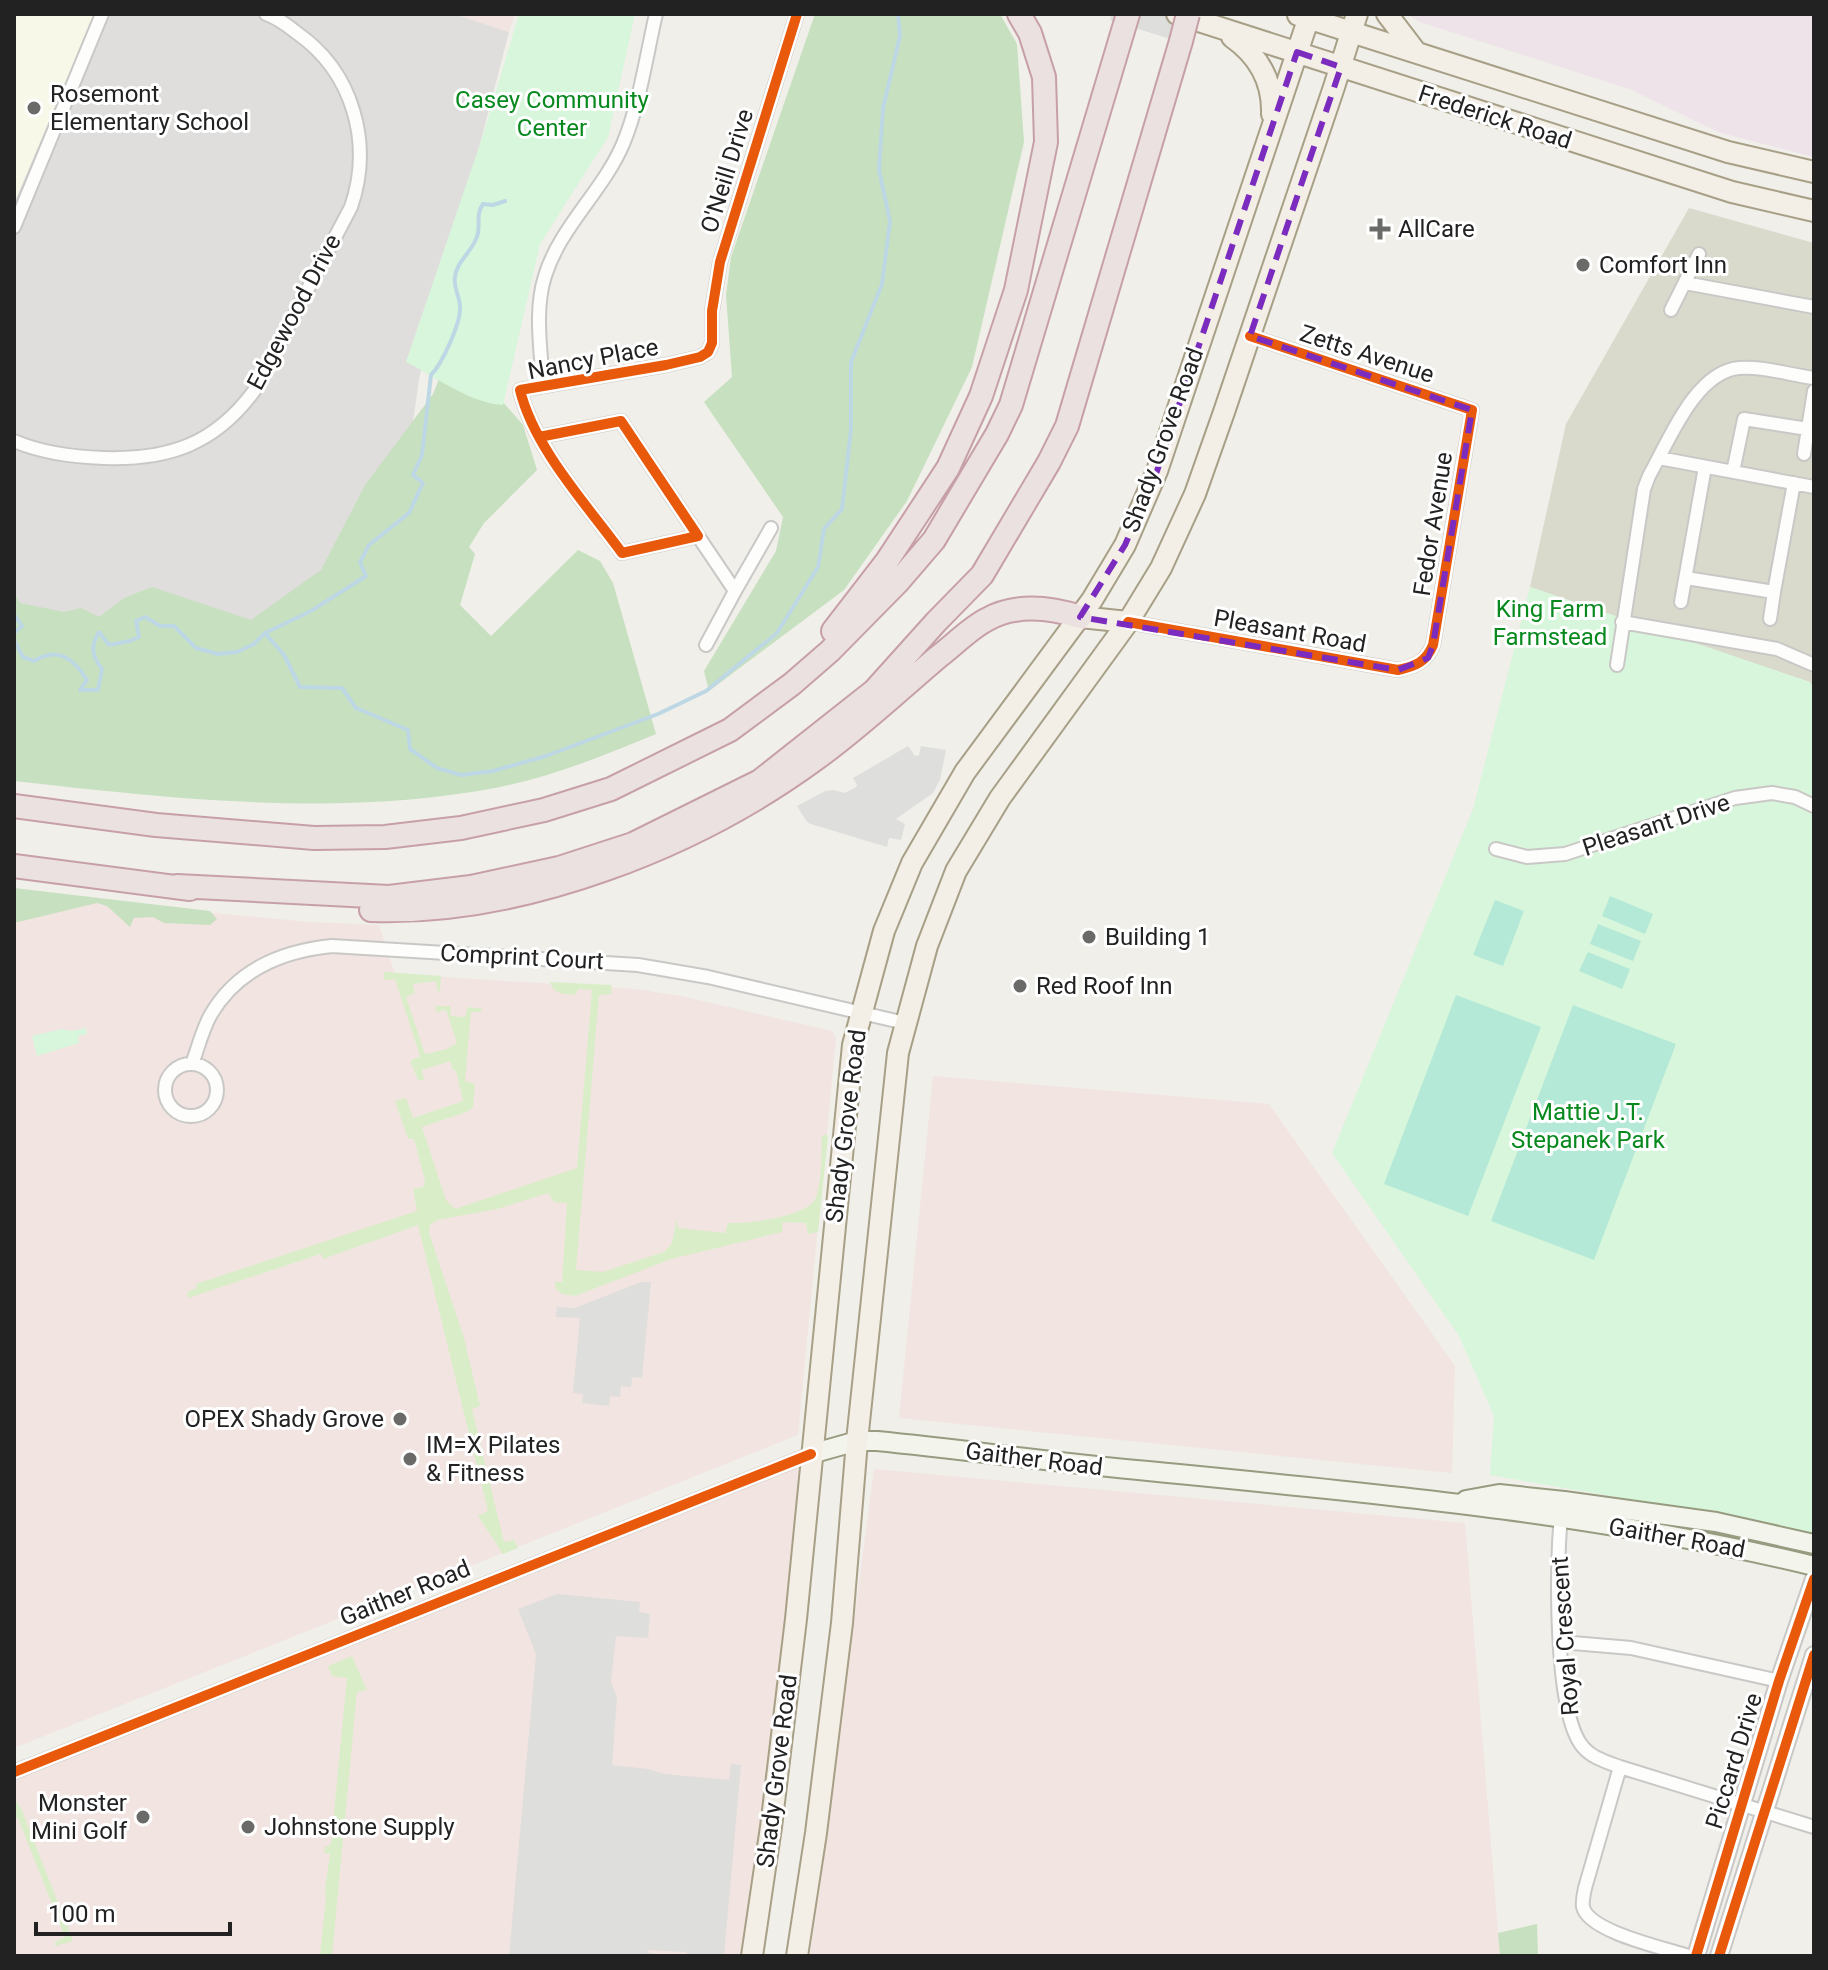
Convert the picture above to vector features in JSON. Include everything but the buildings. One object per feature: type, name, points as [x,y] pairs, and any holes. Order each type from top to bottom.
[{"type":"highway","points":[[792,684],[887,561],[948,468],[981,396],[1016,290],[1046,142],[1044,77],[1030,33],[1019,14]]},
{"type":"highway","points":[[177,886],[389,897],[471,887],[559,868],[633,844],[760,781],[874,691],[982,575],[1067,426],[1188,14]]},
{"type":"highway","points":[[14,806],[156,825],[314,838],[385,837],[461,828],[544,810],[611,789],[730,730],[830,651],[897,583],[934,540],[997,434],[1011,405],[1126,19]]},
{"type":"highway","points":[[14,866],[177,886],[300,907],[407,911],[486,901],[594,875],[705,827],[766,793],[818,758],[987,619],[1035,607],[1056,609],[1080,617]]},
{"type":"main road","name":"Frederick Road","points":[[1177,14],[1732,192],[1814,211]]},
{"type":"main road","points":[[1387,14],[1416,52]]},
{"type":"main road","name":"Frederick Road","points":[[1305,15],[1354,23],[1416,52],[1728,152],[1814,172]]},
{"type":"main road","name":"Shady Grove Road","points":[[752,1956],[794,1634],[853,1045],[884,931],[918,852],[965,772],[1080,617],[1125,545],[1157,471],[1297,52],[1305,15]]},
{"type":"main road","name":"Shady Grove Road","points":[[797,1956],[842,1623],[891,1105],[905,1023],[927,946],[956,871],[1011,781],[1079,693],[1161,568],[1195,494],[1354,23]]},
{"type":"main road","points":[[1220,28],[1249,49],[1265,73],[1273,99],[1272,126]]},
{"type":"main road","name":"Pleasant Road","points":[[1080,617],[1128,622]]},
{"type":"main road","name":"Gaither Road","points":[[811,1454],[857,1441],[877,1441],[1340,1490],[1561,1517],[1693,1539],[1814,1566]]},
{"type":"main road","name":"Gaither Road","points":[[1444,1504],[1499,1494],[1564,1501],[1716,1522],[1814,1544]]},
{"type":"main road","points":[[741,1956],[751,1910],[763,1885]]},
{"type":"street","points":[[14,227],[102,14]]},
{"type":"street","name":"Edgewood Drive","points":[[14,441],[53,453],[89,458],[150,457],[170,453],[214,432],[242,407],[254,391],[351,207],[360,167],[360,137],[353,105],[333,66],[309,41],[276,17],[266,14]]},
{"type":"street","points":[[543,385],[540,305],[545,275],[555,253],[621,148],[634,114],[656,14]]},
{"type":"street","name":"O'Neill Drive","points":[[712,343],[712,311],[720,262],[797,14]]},
{"type":"street","points":[[1671,310],[1699,254]]},
{"type":"street","points":[[1685,283],[1814,307]]},
{"type":"street","name":"Zetts Avenue","points":[[1250,336],[1472,410]]},
{"type":"street","name":"Nancy Place","points":[[698,536],[622,553],[539,437],[526,413],[520,390],[700,357],[708,352],[712,343]]},
{"type":"street","points":[[1617,665],[1644,489],[1697,392],[1720,373],[1745,368],[1814,378]]},
{"type":"street","points":[[1804,454],[1814,391]]},
{"type":"street","name":"Fedor Avenue","points":[[1433,645],[1472,410]]},
{"type":"street","points":[[1733,472],[1744,419],[1808,429]]},
{"type":"street","points":[[539,437],[621,421],[735,591]]},
{"type":"street","points":[[1659,458],[1814,487]]},
{"type":"street","points":[[1681,602],[1705,467]]},
{"type":"street","points":[[1770,619],[1794,483]]},
{"type":"street","points":[[706,645],[771,528]]},
{"type":"street","points":[[1686,578],[1774,592]]},
{"type":"street","name":"Pleasant Road","points":[[1128,622],[1398,670],[1428,658],[1433,645]]},
{"type":"street","points":[[1622,622],[1777,649],[1814,665]]},
{"type":"street","name":"Pleasant Drive","points":[[1496,849],[1527,857],[1565,854],[1735,798],[1772,793],[1795,797],[1814,806]]},
{"type":"street","name":"Comprint Court","points":[[192,1064],[208,1019],[238,982],[276,957],[322,947],[638,965],[708,977],[905,1023]]},
{"type":"street","name":"Comprint Court","points":[[192,1064],[200,1065],[212,1074],[217,1089],[212,1104],[193,1116],[173,1108],[166,1099],[165,1088],[173,1071],[192,1064]]},
{"type":"street","name":"Gaither Road","points":[[14,1772],[811,1454]]},
{"type":"street","name":"Royal Crescent","points":[[1561,1517],[1557,1570],[1566,1702],[1573,1732],[1583,1747],[1620,1767],[1814,1827]]},
{"type":"street","name":"Piccard Drive","points":[[1696,1956],[1779,1681],[1814,1579]]},
{"type":"street","points":[[1561,1642],[1631,1648],[1779,1681]]},
{"type":"street","name":"Piccard Drive","points":[[1719,1956],[1814,1655]]},
{"type":"street","points":[[1620,1767],[1585,1888],[1583,1907],[1591,1921],[1604,1928],[1688,1956]]},
{"type":"highlighted area","points":[[1297,52],[1341,67],[1250,336],[1472,410],[1433,645],[1428,658],[1398,670],[1080,617],[1125,545],[1157,471]]},
{"type":"shaded area","name":"Rosemont Elementary School","points":[[14,14],[95,14],[14,203]]},
{"type":"shaded area","points":[[95,14],[455,14],[509,32],[419,379],[395,551],[253,635],[122,635],[14,604],[14,203]]},
{"type":"shaded area","points":[[455,14],[515,14],[509,32]]},
{"type":"shaded area","points":[[1407,14],[1814,14],[1814,157],[1718,132],[1632,90],[1420,22]]},
{"type":"shaded area","points":[[1689,208],[1814,243],[1814,688],[1809,682],[1530,587],[1566,424]]},
{"type":"shaded area","points":[[908,746],[915,756],[919,755],[921,746],[946,750],[940,780],[933,793],[896,819],[905,824],[901,840],[889,838],[887,847],[807,822],[797,806],[825,791],[844,793],[855,788],[857,785],[853,778]]},
{"type":"shaded area","points":[[14,894],[309,922],[379,925],[395,974],[636,989],[681,996],[832,1031],[836,1038],[798,1435],[14,1748]]},
{"type":"shaded area","points":[[933,1076],[1269,1104],[1455,1366],[1452,1473],[899,1418]]},
{"type":"shaded area","points":[[641,1282],[651,1282],[642,1378],[632,1377],[631,1387],[621,1386],[620,1397],[610,1396],[609,1406],[582,1403],[583,1394],[573,1393],[580,1318],[556,1317],[557,1307],[575,1308]]},
{"type":"shaded area","points":[[809,1456],[751,1956],[14,1956],[14,1776]]},
{"type":"shaded area","points":[[874,1469],[1465,1523],[1500,1956],[810,1956]]},
{"type":"shaded area","points":[[557,1594],[640,1602],[639,1612],[650,1614],[648,1638],[616,1636],[611,1682],[617,1698],[612,1765],[729,1780],[731,1764],[741,1765],[724,1956],[689,1956],[686,1952],[648,1950],[656,1956],[509,1956],[536,1654],[518,1609]]},
{"type":"green space","name":"Casey Community Center","points":[[519,14],[635,14],[608,137],[540,244],[503,405],[466,395],[406,362],[482,138]]},
{"type":"green space","points":[[815,14],[1000,14],[1017,44],[1024,142],[972,367],[907,501],[844,590],[709,691],[704,671],[776,551],[783,517],[704,402],[732,377],[726,295],[731,257]]},
{"type":"green space","points":[[444,367],[502,401],[523,425],[537,470],[484,523],[469,547],[475,554],[460,605],[491,636],[578,550],[600,561],[613,583],[656,734],[579,764],[500,787],[379,802],[196,799],[14,781],[14,593],[20,603],[64,612],[81,608],[99,617],[124,598],[152,587],[251,620],[321,570],[365,485],[433,394]]},
{"type":"green space","name":"Mattie J.T. Stepanek Park","points":[[1530,587],[1810,682],[1814,689],[1814,1535],[1732,1517],[1490,1475],[1494,1416],[1459,1336],[1332,1153],[1473,809]]},
{"type":"green space","points":[[14,888],[210,911],[217,919],[210,925],[164,923],[153,917],[134,918],[130,927],[107,906],[97,903],[14,923]]},
{"type":"green space","points":[[1610,896],[1653,914],[1645,934],[1602,916]]},
{"type":"green space","points":[[1495,900],[1524,911],[1503,966],[1473,955]]},
{"type":"green space","points":[[1598,924],[1641,941],[1633,961],[1590,944]]},
{"type":"green space","points":[[1588,952],[1630,969],[1622,989],[1579,971]]},
{"type":"green space","points":[[384,972],[441,976],[440,992],[436,981],[413,984],[415,993],[406,997],[425,1054],[447,1049],[457,1043],[446,1010],[436,1012],[435,1006],[450,1006],[451,1016],[465,1017],[468,1007],[482,1009],[471,1012],[465,1081],[475,1084],[473,1107],[467,1112],[422,1127],[446,1200],[455,1209],[577,1168],[592,990],[578,989],[575,995],[563,994],[557,992],[550,982],[612,985],[611,994],[599,995],[576,1270],[603,1272],[664,1252],[672,1243],[677,1218],[678,1228],[725,1233],[728,1223],[774,1218],[808,1207],[817,1196],[822,1137],[826,1134],[828,1137],[818,1232],[808,1234],[806,1223],[783,1222],[782,1232],[671,1259],[575,1296],[562,1294],[556,1289],[555,1282],[562,1282],[567,1203],[554,1202],[548,1193],[497,1209],[437,1220],[430,1225],[429,1233],[464,1338],[480,1406],[472,1409],[504,1542],[514,1540],[518,1548],[503,1554],[478,1516],[488,1511],[418,1225],[323,1259],[321,1254],[188,1298],[187,1295],[197,1288],[196,1284],[417,1211],[413,1189],[423,1187],[425,1180],[414,1139],[408,1139],[395,1101],[406,1098],[413,1118],[463,1101],[456,1071],[450,1061],[422,1070],[424,1080],[418,1080],[410,1061],[420,1056],[395,979],[384,980]]},
{"type":"green space","points":[[1456,995],[1541,1027],[1468,1216],[1384,1184]]},
{"type":"green space","points":[[1573,1005],[1676,1044],[1594,1260],[1491,1221]]},
{"type":"green space","points":[[86,1028],[87,1034],[78,1036],[79,1043],[37,1056],[32,1036],[62,1029],[72,1031]]},
{"type":"green space","points":[[352,1656],[367,1690],[357,1692],[332,1956],[320,1956],[330,1854],[324,1853],[325,1847],[331,1844],[347,1678],[332,1676],[328,1666]]},
{"type":"green space","points":[[14,1798],[21,1808],[73,1941],[55,1946],[55,1942],[65,1937],[18,1818],[14,1819]]},
{"type":"green space","points":[[1537,1924],[1538,1956],[1500,1956],[1498,1933]]},
{"type":"pier","points":[[1111,14],[1201,14],[1192,46],[1110,20]]},
{"type":"waterway","points":[[265,633],[284,655],[300,687],[342,688],[356,708],[408,730],[410,749],[437,768],[461,775],[493,771],[546,756],[658,714],[706,691],[777,633],[818,567],[824,529],[842,509],[851,429],[851,362],[882,284],[890,221],[879,170],[883,108],[900,36],[898,14]]},
{"type":"waterway","points":[[14,640],[23,657],[34,661],[51,655],[65,657],[77,666],[87,680],[80,690],[98,690],[102,669],[94,656],[93,647],[99,632],[109,645],[130,641],[139,637],[136,621],[145,617],[160,626],[174,626],[196,648],[218,654],[237,652],[366,576],[360,562],[369,545],[409,513],[423,483],[413,475],[422,455],[431,375],[450,343],[459,314],[456,271],[476,239],[483,204],[505,201]]},
{"type":"waterway","points":[[14,615],[22,626],[14,633]]},
{"type":"cycle path","points":[[539,437],[621,421],[698,536],[622,553],[549,454],[537,433],[527,412],[520,390],[666,365],[700,357],[708,352],[712,343],[712,311],[720,262],[797,14]]},
{"type":"cycle path","points":[[1128,622],[1398,670],[1420,662],[1433,645],[1472,410],[1250,336]]},
{"type":"cycle path","points":[[14,1772],[811,1454]]},
{"type":"cycle path","points":[[1696,1956],[1779,1681],[1814,1579]]},
{"type":"cycle path","points":[[1719,1956],[1814,1655]]},
{"type":"place","name":"Rosemont Elementary School","points":[[34,108]]},
{"type":"place","name":"AllCare","points":[[1380,229]]},
{"type":"place","name":"Comfort Inn","points":[[1583,265]]},
{"type":"place","name":"Building 1","points":[[1089,937]]},
{"type":"place","name":"Red Roof Inn","points":[[1020,986]]},
{"type":"place","name":"OPEX Shady Grove","points":[[400,1419]]},
{"type":"place","name":"IM=X Pilates & Fitness","points":[[410,1459]]},
{"type":"place","name":"Monster Mini Golf","points":[[143,1817]]},
{"type":"place","name":"Johnstone Supply","points":[[248,1827]]},
{"type":"park label","name":"King Farm Farmstead","points":[[1550,623]]}]
